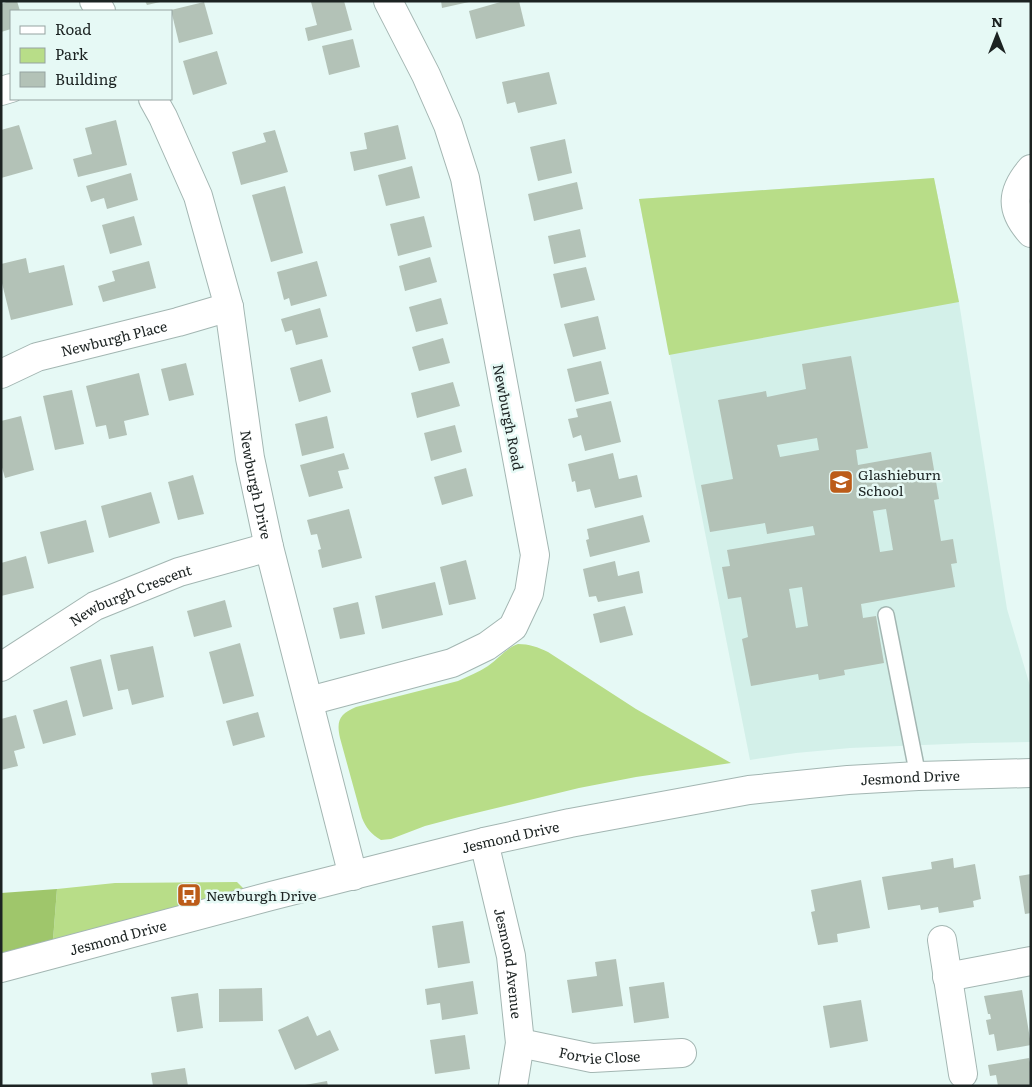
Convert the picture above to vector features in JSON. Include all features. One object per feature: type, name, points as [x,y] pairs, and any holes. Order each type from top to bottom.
[{"type":"street","name":"Newburgh Road","points":[[309,701],[452,663],[487,646],[513,627],[529,593],[535,555],[465,178],[448,126],[426,75],[388,1]]},
{"type":"street","name":"Newburgh Drive","points":[[154,100],[198,196],[229,307],[250,458],[269,547],[353,876]]},
{"type":"street","points":[[1031,169],[1021,180],[1016,193],[1016,208],[1021,222],[1031,233]]},
{"type":"street","name":"Newburgh Place","points":[[1,374],[37,357],[178,322],[229,307]]},
{"type":"street","name":"Newburgh Crescent","points":[[1,667],[95,606],[179,572],[269,547]]},
{"type":"street","name":"Jesmond Drive","points":[[1,968],[271,896],[484,842],[570,823],[748,790],[848,780],[1031,773]]},
{"type":"street","name":"Jesmond Avenue","points":[[484,842],[511,956],[520,1043],[513,1086]]},
{"type":"street","points":[[942,940],[963,1074]]},
{"type":"street","points":[[947,977],[1031,961]]},
{"type":"street","name":"Forvie Close","points":[[520,1043],[592,1058],[682,1054]]},
{"type":"lane","points":[[886,615],[918,776]]},
{"type":"shaded area","name":"Glashieburn School","points":[[934,178],[959,302],[1007,609],[1031,689],[1031,742],[850,748],[750,760],[639,199]]},
{"type":"green space","points":[[934,178],[959,302],[669,355],[639,199]]},
{"type":"green space","points":[[518,644],[533,646],[548,652],[636,709],[731,763],[636,777],[579,788],[425,826],[391,839],[381,840],[377,838],[365,825],[362,818],[340,738],[339,722],[343,715],[356,707],[458,681],[485,668]]},
{"type":"green space","points":[[237,882],[245,890],[53,940],[57,889],[115,883]]},
{"type":"green space","points":[[57,889],[53,940],[1,953],[1,893]]},
{"type":"building","points":[[17,1],[20,10],[10,10],[10,29],[1,32],[1,4]]},
{"type":"building","points":[[145,1],[159,1],[160,2],[147,5]]},
{"type":"building","points":[[344,1],[352,30],[308,41],[305,28],[317,25],[311,2]]},
{"type":"building","points":[[441,1],[469,1],[469,2],[442,8]]},
{"type":"building","points":[[504,1],[519,1],[525,26],[476,39],[469,11]]},
{"type":"building","points":[[204,2],[213,34],[179,43],[171,10]]},
{"type":"building","points":[[353,39],[360,67],[329,75],[322,46]]},
{"type":"building","points":[[217,51],[227,84],[193,95],[183,61]]},
{"type":"building","points":[[549,72],[557,104],[518,113],[515,102],[507,104],[502,82]]},
{"type":"building","points":[[116,120],[127,165],[78,177],[73,159],[92,154],[85,128]]},
{"type":"building","points":[[19,125],[33,169],[1,178],[1,130]]},
{"type":"building","points":[[398,125],[406,159],[354,171],[350,152],[367,149],[364,133]]},
{"type":"building","points":[[275,130],[288,172],[241,185],[232,152],[266,142],[263,133]]},
{"type":"building","points":[[565,139],[572,173],[538,181],[530,147]]},
{"type":"building","points":[[412,166],[420,198],[386,206],[378,175]]},
{"type":"building","points":[[131,173],[138,200],[107,209],[104,198],[91,202],[86,186]]},
{"type":"building","points":[[577,182],[583,209],[534,221],[528,194]]},
{"type":"building","points":[[285,186],[303,253],[271,262],[252,195]]},
{"type":"building","points":[[134,216],[142,245],[110,254],[102,225]]},
{"type":"building","points":[[424,216],[432,247],[398,256],[390,224]]},
{"type":"building","points":[[580,229],[586,257],[554,264],[548,236]]},
{"type":"building","points":[[430,257],[437,282],[405,291],[399,266]]},
{"type":"building","points":[[26,258],[29,273],[64,265],[73,305],[11,320],[1,279],[1,264]]},
{"type":"building","points":[[149,261],[156,288],[103,302],[98,286],[115,281],[112,271]]},
{"type":"building","points":[[317,261],[327,296],[291,306],[289,298],[284,300],[277,272]]},
{"type":"building","points":[[586,267],[595,300],[561,308],[553,274]]},
{"type":"building","points":[[441,298],[448,324],[416,332],[409,307]]},
{"type":"building","points":[[320,308],[328,337],[296,345],[292,330],[285,332],[281,319]]},
{"type":"building","points":[[598,316],[606,349],[573,357],[564,324]]},
{"type":"building","points":[[443,338],[450,363],[419,371],[412,347]]},
{"type":"building","points":[[851,356],[868,448],[856,450],[858,465],[931,452],[939,499],[934,500],[941,541],[953,539],[957,563],[951,564],[955,587],[861,604],[863,618],[876,616],[884,663],[844,670],[845,675],[819,680],[818,674],[751,686],[742,639],[748,637],[741,597],[728,599],[722,567],[730,566],[727,550],[815,535],[813,526],[767,534],[765,523],[710,532],[701,485],[733,479],[718,400],[766,391],[767,397],[806,389],[802,364]],"holes":[[[817,438],[819,450],[780,457],[777,445]],[[886,509],[893,550],[880,552],[873,511]],[[802,587],[808,626],[796,628],[789,589]]]},
{"type":"building","points":[[322,359],[331,392],[299,402],[290,368]]},
{"type":"building","points":[[601,361],[609,394],[575,402],[567,369]]},
{"type":"building","points":[[186,363],[194,395],[169,401],[161,369]]},
{"type":"building","points":[[139,373],[149,415],[124,421],[127,435],[109,439],[106,425],[96,427],[86,386]]},
{"type":"building","points":[[453,382],[460,406],[417,418],[411,393]]},
{"type":"building","points":[[72,390],[84,444],[55,450],[43,396]]},
{"type":"building","points":[[611,401],[621,442],[585,451],[581,435],[573,438],[568,419],[578,417],[576,409]]},
{"type":"building","points":[[21,416],[34,470],[5,478],[1,464],[1,421]]},
{"type":"building","points":[[327,416],[334,448],[302,456],[295,424]]},
{"type":"building","points":[[455,425],[462,452],[431,461],[424,433]]},
{"type":"building","points":[[344,453],[349,469],[338,471],[343,488],[309,497],[300,465]]},
{"type":"building","points":[[613,453],[619,479],[637,475],[642,497],[595,508],[590,489],[577,492],[575,481],[572,482],[568,464]]},
{"type":"building","points":[[466,468],[473,496],[442,505],[434,477]]},
{"type":"building","points":[[193,475],[204,514],[178,520],[168,482]]},
{"type":"building","points":[[151,492],[160,523],[109,538],[101,506]]},
{"type":"building","points":[[349,509],[362,558],[322,568],[318,550],[321,549],[317,534],[311,535],[307,520]]},
{"type":"building","points":[[643,515],[650,542],[590,557],[586,540],[589,539],[587,529]]},
{"type":"building","points":[[86,520],[94,552],[48,564],[40,532]]},
{"type":"building","points":[[26,556],[34,588],[1,596],[1,563]]},
{"type":"building","points":[[466,560],[476,599],[449,605],[440,567]]},
{"type":"building","points":[[615,561],[618,576],[639,571],[643,593],[598,602],[596,596],[589,597],[583,569]]},
{"type":"building","points":[[435,582],[443,615],[382,629],[375,596]]},
{"type":"building","points":[[225,600],[232,627],[194,637],[187,611]]},
{"type":"building","points":[[358,602],[365,634],[340,639],[333,608]]},
{"type":"building","points":[[625,606],[633,635],[600,643],[593,614]]},
{"type":"building","points":[[240,643],[254,696],[223,704],[209,652]]},
{"type":"building","points":[[153,646],[164,697],[132,705],[128,689],[118,691],[110,655]]},
{"type":"building","points":[[101,659],[113,709],[83,717],[70,667]]},
{"type":"building","points":[[67,700],[76,735],[43,744],[33,710]]},
{"type":"building","points":[[258,712],[265,737],[233,746],[226,721]]},
{"type":"building","points":[[16,715],[25,748],[14,751],[18,766],[1,770],[1,719]]},
{"type":"building","points":[[953,858],[954,868],[975,864],[981,899],[973,901],[974,907],[939,913],[938,907],[921,910],[920,905],[888,910],[882,877],[932,869],[931,862]]},
{"type":"building","points":[[1031,874],[1031,913],[1025,914],[1019,876]]},
{"type":"building","points":[[861,880],[870,928],[837,934],[838,942],[818,945],[811,912],[815,911],[811,890]]},
{"type":"building","points":[[463,921],[470,963],[438,968],[432,926]]},
{"type":"building","points":[[616,959],[623,1006],[572,1013],[567,980],[597,976],[595,962]]},
{"type":"building","points":[[473,981],[478,1014],[442,1020],[440,1003],[427,1005],[425,989]]},
{"type":"building","points":[[664,982],[669,1018],[634,1023],[629,987]]},
{"type":"building","points":[[262,988],[263,1021],[219,1022],[219,989]]},
{"type":"building","points":[[1022,990],[1031,1045],[997,1051],[994,1034],[989,1035],[986,1020],[991,1019],[984,996]]},
{"type":"building","points":[[198,993],[203,1028],[177,1032],[171,997]]},
{"type":"building","points":[[861,1000],[868,1041],[830,1048],[823,1006]]},
{"type":"building","points":[[308,1016],[317,1036],[330,1030],[339,1050],[295,1070],[278,1030]]},
{"type":"building","points":[[465,1035],[470,1069],[435,1074],[430,1040]]},
{"type":"building","points":[[1029,1058],[1031,1086],[998,1086],[996,1075],[990,1076],[988,1065]]},
{"type":"building","points":[[185,1068],[188,1086],[153,1086],[151,1073]]},
{"type":"building","points":[[327,1081],[328,1086],[305,1086],[305,1085]]},
{"type":"place","name":"Glashieburn School","points":[[841,482]]},
{"type":"place","name":"Newburgh Drive","points":[[189,895]]}]
